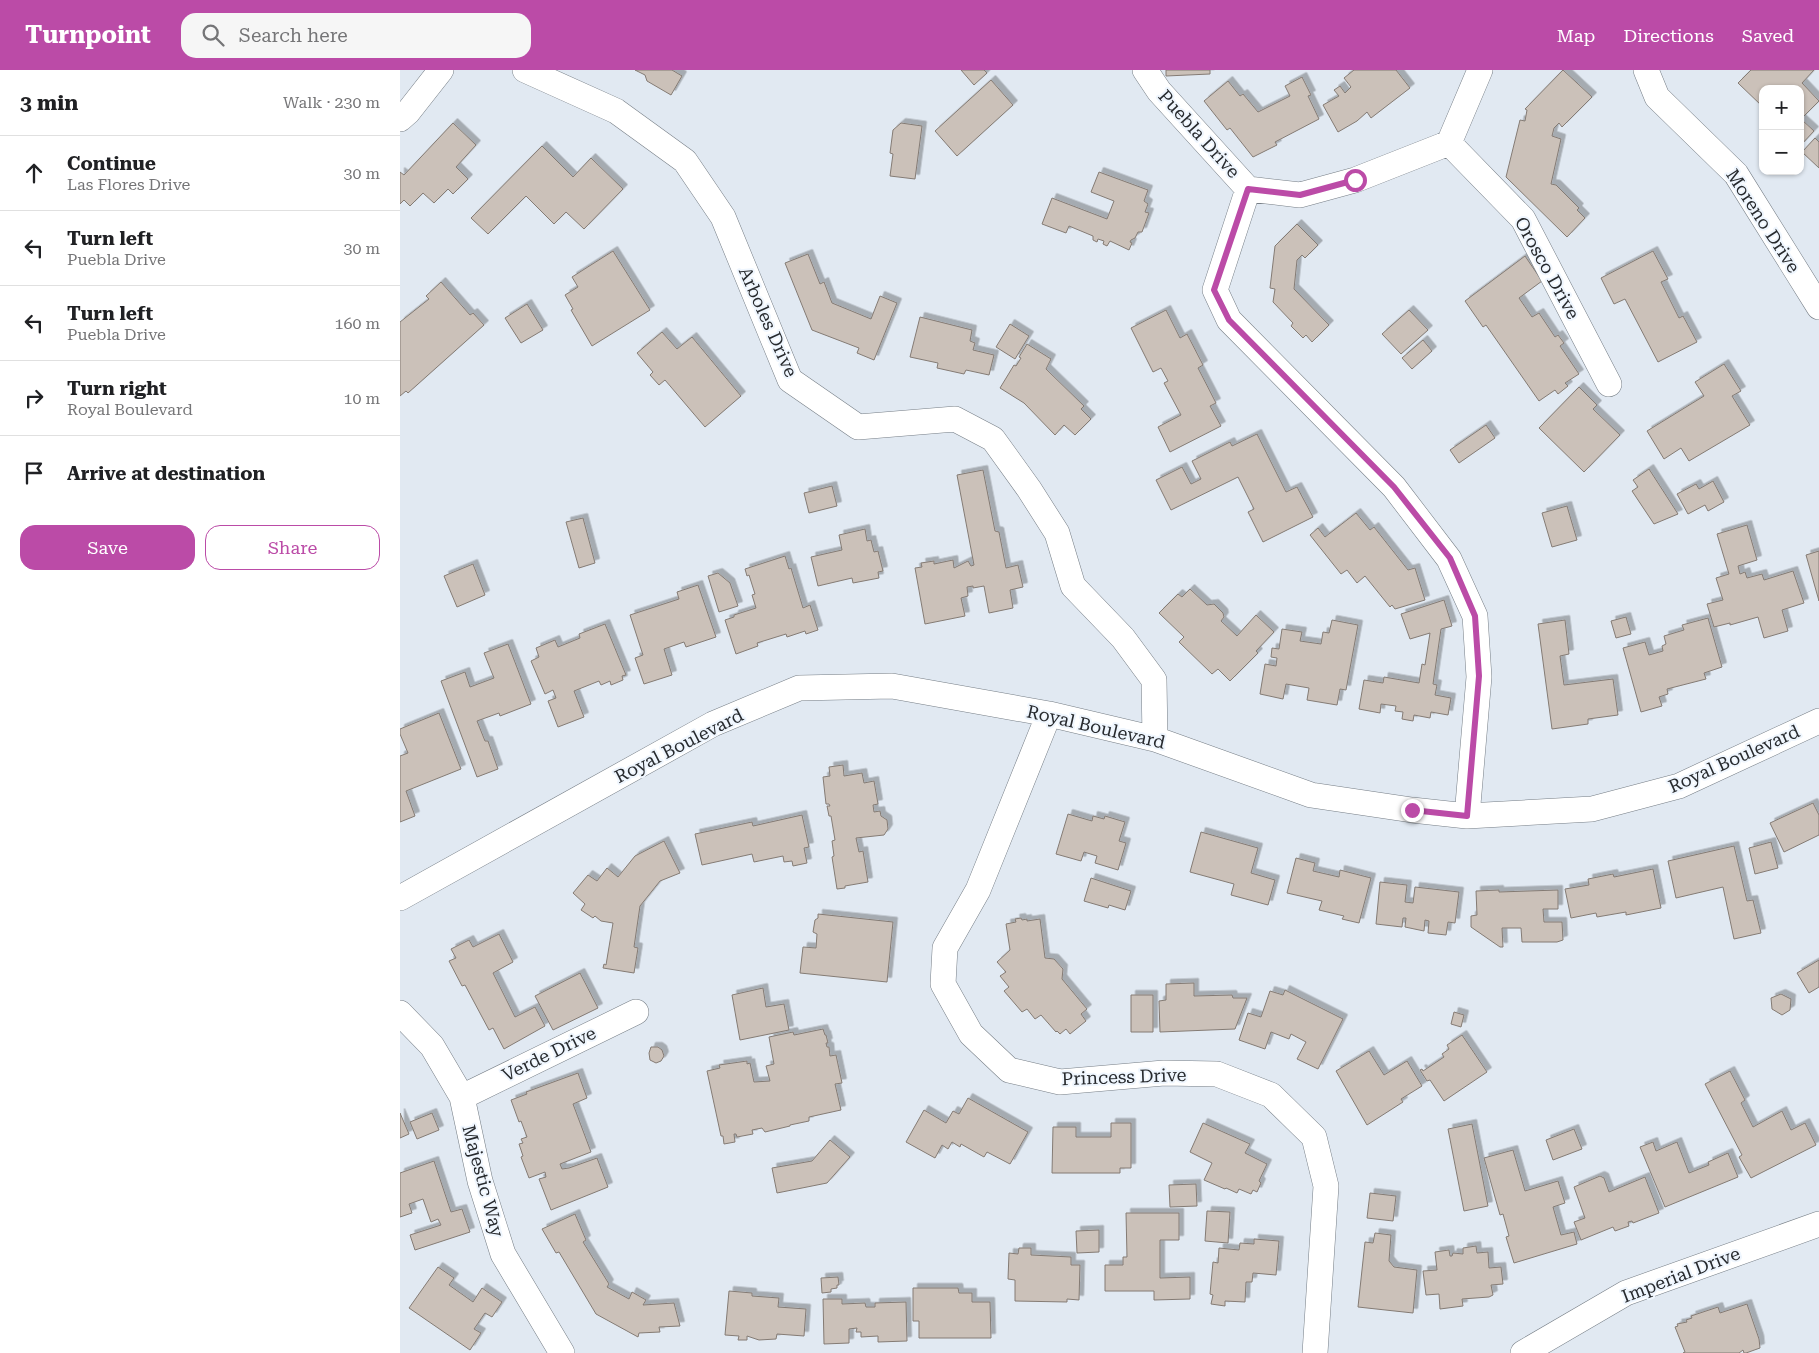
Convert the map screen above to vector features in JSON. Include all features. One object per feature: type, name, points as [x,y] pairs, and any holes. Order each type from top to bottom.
[{"type":"street","points":[[400,119],[408,112],[441,70]]},
{"type":"street","name":"Arboles Drive","points":[[524,70],[616,111],[685,161],[723,217],[790,380],[858,428],[955,419],[993,439],[1029,489],[1057,533],[1073,586],[1123,638],[1154,680],[1155,739]]},
{"type":"street","name":"Puebla Drive","points":[[1145,70],[1159,91],[1248,189],[1214,290],[1229,320],[1394,487],[1450,558],[1475,616],[1479,676],[1467,816]]},
{"type":"street","points":[[1248,189],[1300,195],[1355,180],[1449,143],[1480,70]]},
{"type":"street","name":"Moreno Drive","points":[[1646,70],[1657,97],[1736,174],[1819,307]]},
{"type":"street","name":"Orosco Drive","points":[[1449,143],[1523,219],[1609,384]]},
{"type":"street","name":"Royal Boulevard","points":[[400,898],[713,724],[800,688],[892,686],[1049,714],[1155,739],[1311,795],[1467,816],[1592,809],[1679,786],[1819,721]]},
{"type":"street","name":"Princess Drive","points":[[1049,714],[978,890],[945,948],[943,984],[971,1034],[1009,1070],[1060,1082],[1164,1073],[1218,1074],[1271,1095],[1314,1137],[1326,1186],[1315,1353]]},
{"type":"street","name":"Verde Drive","points":[[462,1096],[636,1012]]},
{"type":"street","name":"Majestic Way","points":[[400,1013],[432,1046],[462,1096],[480,1181],[503,1254],[562,1353]]},
{"type":"street","name":"Imperial Drive","points":[[1523,1353],[1626,1294],[1819,1224]]},
{"type":"building","points":[[635,70],[672,70],[682,76],[671,95],[647,81],[645,75]]},
{"type":"building","points":[[961,70],[984,70],[987,73],[974,85]]},
{"type":"building","points":[[1166,70],[1210,70],[1210,74],[1166,76]]},
{"type":"building","points":[[1354,70],[1396,70],[1410,88],[1371,118],[1367,112],[1357,121],[1338,132],[1323,105],[1339,96],[1334,90],[1340,86],[1345,93],[1351,87],[1344,78]]},
{"type":"building","points":[[1563,70],[1592,97],[1562,127],[1559,123],[1554,128],[1552,136],[1561,139],[1551,184],[1556,185],[1579,208],[1577,210],[1585,218],[1567,237],[1506,177],[1520,120],[1525,121],[1527,110],[1525,109]]},
{"type":"building","points":[[1751,70],[1814,70],[1802,83],[1804,85],[1759,85],[1759,103],[1738,83]]},
{"type":"building","points":[[1302,77],[1311,95],[1308,96],[1319,119],[1275,142],[1277,145],[1253,157],[1230,128],[1227,130],[1204,101],[1228,81],[1240,96],[1243,94],[1258,112],[1290,96],[1285,86]]},
{"type":"building","points":[[991,80],[1013,105],[957,156],[935,131]]},
{"type":"building","points":[[1804,85],[1819,101],[1804,116]]},
{"type":"building","points":[[1804,122],[1814,131],[1804,142]]},
{"type":"building","points":[[453,123],[476,145],[456,167],[468,179],[453,194],[448,189],[434,203],[423,193],[410,206],[404,200],[400,204],[400,172],[404,175]]},
{"type":"building","points":[[901,123],[922,126],[915,179],[890,176],[893,154],[890,153],[893,130]]},
{"type":"building","points":[[1815,138],[1819,142],[1819,168],[1804,154],[1804,150]]},
{"type":"building","points":[[542,146],[573,177],[591,158],[623,189],[584,229],[566,212],[554,224],[526,196],[488,234],[471,218]]},
{"type":"building","points":[[1099,172],[1148,190],[1144,201],[1148,204],[1145,212],[1149,213],[1142,232],[1138,232],[1135,238],[1131,240],[1130,242],[1132,243],[1129,250],[1110,241],[1107,246],[1103,244],[1104,241],[1098,239],[1097,242],[1093,240],[1093,236],[1069,226],[1066,233],[1042,224],[1052,198],[1107,219],[1114,201],[1091,192]]},
{"type":"building","points":[[1297,224],[1318,245],[1305,258],[1302,255],[1297,260],[1294,289],[1329,325],[1312,342],[1306,335],[1303,338],[1291,326],[1293,323],[1273,302],[1275,289],[1270,288],[1275,246]]},
{"type":"building","points":[[613,251],[650,310],[592,346],[571,310],[573,309],[565,295],[578,287],[572,277]]},
{"type":"building","points":[[1653,251],[1668,279],[1661,282],[1679,318],[1683,316],[1697,342],[1658,362],[1625,299],[1614,304],[1601,278]]},
{"type":"building","points":[[808,254],[820,284],[824,282],[832,303],[871,319],[880,296],[897,303],[874,360],[857,353],[859,348],[812,330],[785,263]]},
{"type":"building","points":[[1525,256],[1542,281],[1519,298],[1532,317],[1539,313],[1555,337],[1558,335],[1564,343],[1560,346],[1579,374],[1565,383],[1568,386],[1558,394],[1555,390],[1539,401],[1486,325],[1483,327],[1465,301]]},
{"type":"building","points":[[441,282],[470,315],[473,313],[484,325],[408,393],[406,391],[400,396],[400,322],[429,299],[426,296]]},
{"type":"building","points":[[527,304],[543,330],[521,343],[505,318]]},
{"type":"building","points":[[1166,310],[1180,338],[1187,334],[1203,365],[1198,368],[1216,403],[1210,406],[1221,426],[1170,452],[1158,427],[1181,415],[1164,383],[1168,381],[1161,368],[1153,372],[1131,328]]},
{"type":"building","points":[[1409,310],[1428,330],[1401,354],[1382,334]]},
{"type":"building","points":[[920,317],[972,330],[970,341],[975,343],[973,350],[994,355],[989,375],[966,370],[964,374],[937,368],[938,363],[910,357]]},
{"type":"building","points":[[1010,324],[1029,336],[1015,359],[996,347]]},
{"type":"building","points":[[662,332],[677,349],[692,337],[741,396],[705,427],[665,380],[659,385],[650,375],[653,372],[637,353]]},
{"type":"building","points":[[1423,340],[1432,351],[1412,369],[1402,358]]},
{"type":"building","points":[[1027,344],[1051,359],[1046,369],[1084,406],[1081,409],[1091,419],[1075,435],[1064,425],[1055,435],[1024,403],[1000,388],[1014,365],[1016,366],[1021,358],[1019,357]]},
{"type":"building","points":[[1724,364],[1741,391],[1732,396],[1750,425],[1689,461],[1681,448],[1664,459],[1647,431],[1704,396],[1695,382]]},
{"type":"building","points":[[1579,387],[1597,405],[1593,409],[1620,435],[1584,472],[1539,428]]},
{"type":"building","points":[[1486,425],[1495,438],[1459,463],[1450,450]]},
{"type":"building","points":[[1257,434],[1286,492],[1297,487],[1313,517],[1263,542],[1248,512],[1254,509],[1238,477],[1171,510],[1156,480],[1182,467],[1191,484],[1201,479],[1192,461],[1230,442],[1232,446]]},
{"type":"building","points":[[1649,469],[1678,514],[1654,524],[1632,491],[1638,487],[1633,480]]},
{"type":"building","points":[[983,470],[995,531],[999,532],[1006,568],[1018,565],[1023,587],[1010,590],[1013,608],[989,613],[984,586],[967,587],[968,596],[961,598],[965,616],[925,624],[915,568],[922,567],[921,563],[934,561],[934,564],[953,560],[954,568],[968,561],[971,566],[974,565],[957,475]]},
{"type":"building","points":[[1713,481],[1724,502],[1708,511],[1705,505],[1688,514],[1677,494],[1696,484],[1699,489]]},
{"type":"building","points":[[832,486],[837,506],[809,513],[804,493]]},
{"type":"building","points":[[1567,506],[1577,540],[1552,547],[1542,513]]},
{"type":"building","points":[[1356,513],[1370,530],[1374,527],[1408,570],[1415,568],[1425,600],[1395,609],[1392,605],[1390,607],[1365,576],[1357,583],[1347,570],[1341,574],[1310,535],[1318,528],[1325,537]]},
{"type":"building","points":[[583,518],[595,563],[579,568],[566,522]]},
{"type":"building","points":[[1747,525],[1757,560],[1738,566],[1740,574],[1745,572],[1747,578],[1762,574],[1764,580],[1793,571],[1804,603],[1782,610],[1788,631],[1764,638],[1758,617],[1730,625],[1730,623],[1714,627],[1707,604],[1723,600],[1716,578],[1729,574],[1717,534]]},
{"type":"building","points":[[865,529],[867,541],[871,540],[874,552],[878,551],[883,571],[878,572],[879,578],[853,583],[852,578],[818,586],[811,557],[842,550],[839,535]]},
{"type":"building","points":[[1819,551],[1819,601],[1806,555]]},
{"type":"building","points":[[785,556],[789,569],[791,568],[803,608],[810,605],[818,630],[806,634],[805,631],[787,637],[786,634],[757,643],[758,646],[736,654],[725,620],[756,608],[752,595],[755,594],[745,569]]},
{"type":"building","points":[[473,564],[485,595],[457,607],[444,576]]},
{"type":"building","points":[[718,573],[730,583],[738,606],[719,612],[708,576]]},
{"type":"building","points":[[698,585],[716,637],[686,647],[684,642],[664,649],[672,675],[644,684],[635,658],[643,655],[630,615],[679,599],[677,592]]},
{"type":"building","points":[[1190,589],[1207,605],[1214,604],[1223,613],[1224,617],[1221,621],[1237,636],[1256,615],[1274,632],[1256,651],[1258,653],[1230,681],[1218,669],[1212,674],[1179,642],[1184,637],[1159,613],[1178,594],[1182,597]]},
{"type":"building","points":[[1444,600],[1452,626],[1441,629],[1433,684],[1437,685],[1435,695],[1451,698],[1448,715],[1431,712],[1430,718],[1414,715],[1413,721],[1402,719],[1403,712],[1395,711],[1396,706],[1381,704],[1380,713],[1359,709],[1364,680],[1383,683],[1384,677],[1419,683],[1422,664],[1425,665],[1430,633],[1410,639],[1401,614]]},
{"type":"building","points":[[1626,617],[1631,634],[1616,638],[1611,621]]},
{"type":"building","points":[[1708,618],[1722,667],[1704,673],[1706,679],[1667,689],[1668,694],[1659,697],[1662,706],[1641,712],[1623,648],[1645,642],[1649,655],[1663,651],[1662,646],[1666,644],[1664,636],[1684,630],[1682,625]]},
{"type":"building","points":[[1332,620],[1358,625],[1346,690],[1340,689],[1337,705],[1307,700],[1309,688],[1286,684],[1283,699],[1260,694],[1265,664],[1276,666],[1277,658],[1271,657],[1272,648],[1279,649],[1282,629],[1302,632],[1300,641],[1321,644],[1323,632],[1329,633]]},
{"type":"building","points":[[1565,620],[1569,654],[1560,656],[1564,685],[1613,679],[1618,715],[1588,719],[1588,724],[1552,729],[1538,624]]},
{"type":"building","points":[[605,624],[626,675],[622,676],[623,680],[611,685],[610,681],[601,685],[599,681],[574,691],[584,717],[558,727],[548,701],[556,698],[553,690],[545,694],[531,661],[539,657],[536,648],[555,640],[558,647],[580,638],[579,634]]},
{"type":"building","points":[[508,644],[531,704],[500,716],[499,713],[477,721],[485,741],[488,741],[498,769],[477,777],[441,681],[465,672],[470,687],[494,678],[484,653]]},
{"type":"building","points":[[439,713],[461,769],[406,791],[415,816],[400,822],[400,756],[408,753],[400,734],[400,729]]},
{"type":"building","points":[[843,765],[844,776],[862,773],[864,783],[874,781],[878,804],[873,805],[874,812],[880,811],[881,816],[887,820],[888,829],[884,835],[856,838],[859,852],[863,851],[868,882],[837,889],[832,857],[834,856],[832,841],[835,840],[831,816],[829,816],[827,806],[830,806],[826,804],[823,777],[830,776],[829,767]]},
{"type":"building","points":[[1813,803],[1819,815],[1819,835],[1784,852],[1770,823]]},
{"type":"building","points":[[1068,814],[1092,821],[1093,816],[1104,819],[1105,816],[1125,822],[1119,841],[1126,843],[1118,870],[1095,863],[1097,856],[1084,852],[1081,861],[1056,854]]},
{"type":"building","points":[[802,815],[809,847],[804,848],[807,863],[793,866],[792,861],[784,862],[783,856],[754,862],[752,854],[702,865],[695,834],[752,822],[753,826]]},
{"type":"building","points":[[1201,832],[1258,848],[1251,873],[1275,880],[1268,905],[1231,895],[1234,884],[1190,872]]},
{"type":"building","points":[[664,841],[680,873],[660,881],[640,906],[634,947],[638,948],[634,973],[603,968],[604,964],[606,965],[613,923],[601,921],[595,916],[593,918],[581,910],[585,904],[573,893],[588,875],[597,881],[607,868],[618,877],[635,856]]},
{"type":"building","points":[[1771,842],[1778,868],[1755,874],[1749,848]]},
{"type":"building","points":[[1734,846],[1747,901],[1753,900],[1761,933],[1734,939],[1723,887],[1676,898],[1668,861]]},
{"type":"building","points":[[1296,858],[1315,863],[1313,871],[1339,877],[1340,870],[1371,878],[1359,923],[1342,919],[1344,916],[1319,910],[1322,901],[1287,893]]},
{"type":"building","points":[[1653,869],[1661,908],[1626,915],[1626,912],[1597,917],[1596,913],[1571,918],[1565,889],[1589,885],[1588,879],[1613,874],[1614,877]]},
{"type":"building","points":[[1091,878],[1131,891],[1125,910],[1109,905],[1108,908],[1084,901]]},
{"type":"building","points":[[1380,882],[1407,885],[1405,902],[1413,903],[1415,887],[1459,892],[1455,923],[1448,922],[1446,935],[1428,933],[1429,921],[1425,920],[1424,931],[1405,927],[1406,918],[1403,918],[1402,927],[1376,924]]},
{"type":"building","points":[[1499,890],[1499,892],[1558,890],[1558,909],[1543,909],[1544,922],[1562,922],[1563,940],[1557,942],[1522,942],[1521,928],[1502,928],[1503,947],[1500,947],[1471,927],[1471,916],[1477,915],[1476,891]]},
{"type":"building","points":[[818,914],[893,922],[887,982],[800,973],[803,947],[816,948],[817,934],[813,932]]},
{"type":"building","points":[[1021,918],[1022,920],[1027,919],[1027,921],[1040,919],[1045,958],[1054,959],[1063,969],[1062,979],[1087,1009],[1081,1014],[1086,1021],[1070,1034],[1066,1029],[1060,1034],[1056,1032],[1041,1015],[1035,1019],[1027,1009],[1022,1012],[1004,991],[1009,987],[1000,976],[1006,972],[997,962],[1010,950],[1006,924],[1016,922],[1015,919]]},
{"type":"building","points":[[499,934],[513,962],[493,973],[515,1017],[535,1007],[545,1026],[504,1049],[493,1028],[489,1030],[465,985],[462,986],[449,961],[456,958],[451,949],[469,940],[473,947]]},
{"type":"building","points":[[1819,960],[1819,987],[1809,993],[1797,973]]},
{"type":"building","points":[[580,973],[598,1008],[553,1030],[535,996]]},
{"type":"building","points":[[1194,983],[1194,996],[1232,995],[1233,998],[1247,998],[1235,1029],[1160,1032],[1159,1001],[1166,1000],[1166,984]]},
{"type":"building","points":[[763,988],[766,1007],[784,1004],[789,1030],[740,1040],[732,995]]},
{"type":"building","points":[[1285,990],[1343,1019],[1318,1069],[1297,1059],[1306,1042],[1291,1034],[1289,1039],[1271,1032],[1265,1049],[1239,1040],[1248,1013],[1261,1017],[1270,991],[1283,995]]},
{"type":"building","points":[[1781,994],[1791,999],[1790,1010],[1782,1015],[1772,1009],[1771,998]]},
{"type":"building","points":[[1131,995],[1153,995],[1153,1032],[1131,1032]]},
{"type":"building","points":[[1454,1012],[1464,1015],[1461,1027],[1451,1024]]},
{"type":"building","points":[[823,1029],[830,1056],[836,1055],[842,1083],[835,1084],[841,1110],[809,1117],[809,1121],[765,1132],[762,1128],[752,1130],[753,1134],[737,1137],[734,1134],[735,1142],[724,1144],[707,1071],[720,1068],[719,1065],[747,1061],[747,1064],[750,1063],[754,1082],[770,1081],[766,1066],[774,1064],[769,1037],[793,1032],[794,1035]]},
{"type":"building","points":[[1462,1035],[1487,1072],[1444,1101],[1430,1080],[1427,1081],[1420,1070],[1422,1069],[1423,1071],[1444,1057],[1442,1054],[1449,1049],[1447,1045]]},
{"type":"building","points":[[651,1047],[658,1047],[662,1050],[664,1056],[661,1061],[656,1063],[650,1060],[649,1053]]},
{"type":"building","points":[[1369,1051],[1384,1075],[1407,1061],[1422,1086],[1401,1099],[1403,1102],[1367,1125],[1336,1071]]},
{"type":"building","points":[[1730,1071],[1745,1100],[1741,1103],[1753,1127],[1782,1111],[1791,1130],[1805,1123],[1816,1145],[1751,1178],[1739,1157],[1742,1155],[1705,1084]]},
{"type":"building","points":[[578,1073],[587,1098],[573,1104],[591,1152],[560,1164],[562,1169],[569,1168],[597,1158],[608,1187],[551,1210],[539,1179],[546,1177],[545,1172],[529,1178],[521,1157],[523,1156],[519,1144],[523,1143],[521,1139],[527,1137],[511,1100],[527,1094],[526,1092]]},
{"type":"building","points":[[968,1098],[1028,1132],[1010,1164],[987,1152],[984,1157],[961,1144],[960,1147],[952,1142],[948,1149],[942,1145],[935,1158],[906,1142],[924,1110],[946,1123],[953,1111],[959,1114]]},
{"type":"building","points":[[400,1113],[409,1134],[400,1138]]},
{"type":"building","points":[[432,1113],[439,1130],[417,1139],[410,1122]]},
{"type":"building","points":[[1111,1123],[1131,1123],[1131,1168],[1120,1168],[1120,1173],[1052,1173],[1053,1127],[1076,1127],[1076,1137],[1111,1137]]},
{"type":"building","points":[[1203,1123],[1250,1144],[1245,1153],[1267,1164],[1259,1181],[1261,1183],[1257,1192],[1253,1190],[1251,1194],[1239,1189],[1237,1193],[1204,1180],[1212,1163],[1190,1152]]},
{"type":"building","points":[[1472,1124],[1488,1206],[1464,1211],[1448,1129]]},
{"type":"building","points":[[1574,1129],[1582,1149],[1553,1160],[1546,1140]]},
{"type":"building","points":[[830,1140],[850,1157],[827,1183],[777,1193],[772,1168],[812,1161]]},
{"type":"building","points":[[1653,1142],[1656,1151],[1677,1142],[1689,1173],[1709,1165],[1708,1162],[1728,1153],[1738,1177],[1665,1207],[1640,1147]]},
{"type":"building","points":[[1513,1150],[1525,1191],[1558,1181],[1565,1203],[1553,1207],[1561,1235],[1574,1232],[1577,1244],[1514,1263],[1506,1237],[1509,1236],[1503,1214],[1500,1215],[1484,1158]]},
{"type":"building","points":[[434,1161],[451,1212],[462,1209],[470,1232],[415,1250],[410,1235],[441,1225],[438,1219],[431,1222],[423,1199],[409,1204],[412,1213],[400,1217],[400,1173]]},
{"type":"building","points":[[1600,1176],[1604,1178],[1609,1192],[1645,1177],[1659,1213],[1633,1223],[1632,1221],[1628,1222],[1629,1226],[1615,1231],[1613,1227],[1581,1240],[1574,1222],[1585,1218],[1574,1187]]},
{"type":"building","points":[[1196,1184],[1197,1206],[1170,1207],[1169,1185]]},
{"type":"building","points":[[1370,1193],[1396,1196],[1393,1221],[1367,1218]]},
{"type":"building","points":[[1207,1211],[1230,1212],[1228,1243],[1205,1241]]},
{"type":"building","points":[[1126,1213],[1179,1213],[1179,1240],[1160,1240],[1160,1278],[1190,1277],[1190,1299],[1154,1300],[1154,1291],[1105,1291],[1105,1265],[1123,1265],[1123,1257],[1127,1257]]},
{"type":"building","points":[[575,1214],[586,1240],[583,1242],[609,1284],[607,1287],[629,1299],[632,1292],[646,1300],[643,1305],[674,1303],[680,1326],[659,1327],[660,1332],[639,1333],[638,1337],[596,1314],[559,1252],[556,1253],[542,1229]]},
{"type":"building","points":[[1099,1230],[1099,1252],[1077,1253],[1076,1231]]},
{"type":"building","points":[[1375,1233],[1391,1235],[1389,1261],[1394,1267],[1417,1270],[1413,1313],[1358,1307],[1365,1242],[1373,1243]]},
{"type":"building","points":[[1254,1239],[1279,1241],[1276,1275],[1253,1273],[1252,1282],[1246,1282],[1245,1302],[1225,1301],[1225,1306],[1211,1304],[1213,1295],[1210,1294],[1213,1262],[1218,1263],[1219,1248],[1239,1250],[1240,1243],[1254,1244]]},
{"type":"building","points":[[1476,1246],[1477,1253],[1488,1252],[1489,1268],[1501,1267],[1503,1284],[1491,1285],[1493,1295],[1489,1297],[1462,1299],[1463,1306],[1440,1309],[1439,1294],[1426,1295],[1423,1271],[1437,1270],[1435,1252],[1449,1250],[1450,1256],[1452,1256],[1453,1253],[1463,1254],[1463,1248]]},
{"type":"building","points":[[1019,1248],[1031,1248],[1031,1255],[1071,1257],[1071,1265],[1080,1265],[1079,1300],[1067,1299],[1067,1302],[1015,1301],[1015,1280],[1008,1279],[1009,1253],[1018,1254]]},
{"type":"building","points":[[438,1267],[454,1278],[449,1285],[473,1302],[482,1288],[502,1302],[492,1317],[485,1313],[474,1329],[481,1333],[470,1350],[409,1308]]},
{"type":"building","points":[[838,1277],[839,1285],[837,1285],[837,1288],[831,1289],[831,1292],[822,1293],[821,1278]]},
{"type":"building","points":[[913,1288],[958,1288],[959,1293],[972,1293],[972,1302],[990,1302],[991,1338],[919,1338],[919,1321],[913,1321]]},
{"type":"building","points":[[729,1291],[752,1293],[752,1296],[779,1298],[778,1307],[806,1309],[804,1336],[777,1334],[776,1339],[759,1340],[747,1336],[747,1340],[738,1340],[739,1336],[725,1335]]},
{"type":"building","points":[[823,1299],[842,1299],[842,1304],[865,1303],[866,1307],[875,1307],[875,1303],[906,1302],[907,1341],[878,1342],[878,1336],[861,1337],[861,1332],[856,1332],[857,1328],[849,1329],[849,1343],[824,1344]]},
{"type":"building","points":[[1747,1304],[1759,1339],[1760,1348],[1746,1353],[1743,1350],[1739,1353],[1683,1353],[1685,1352],[1675,1327],[1678,1326],[1677,1324],[1687,1322],[1686,1320],[1692,1318],[1691,1316],[1718,1307],[1720,1313]]},
{"type":"route","points":[[1355,180],[1300,195],[1248,189],[1214,290],[1229,320],[1394,487],[1450,558],[1475,616],[1479,676],[1467,816],[1412,810]]}]
